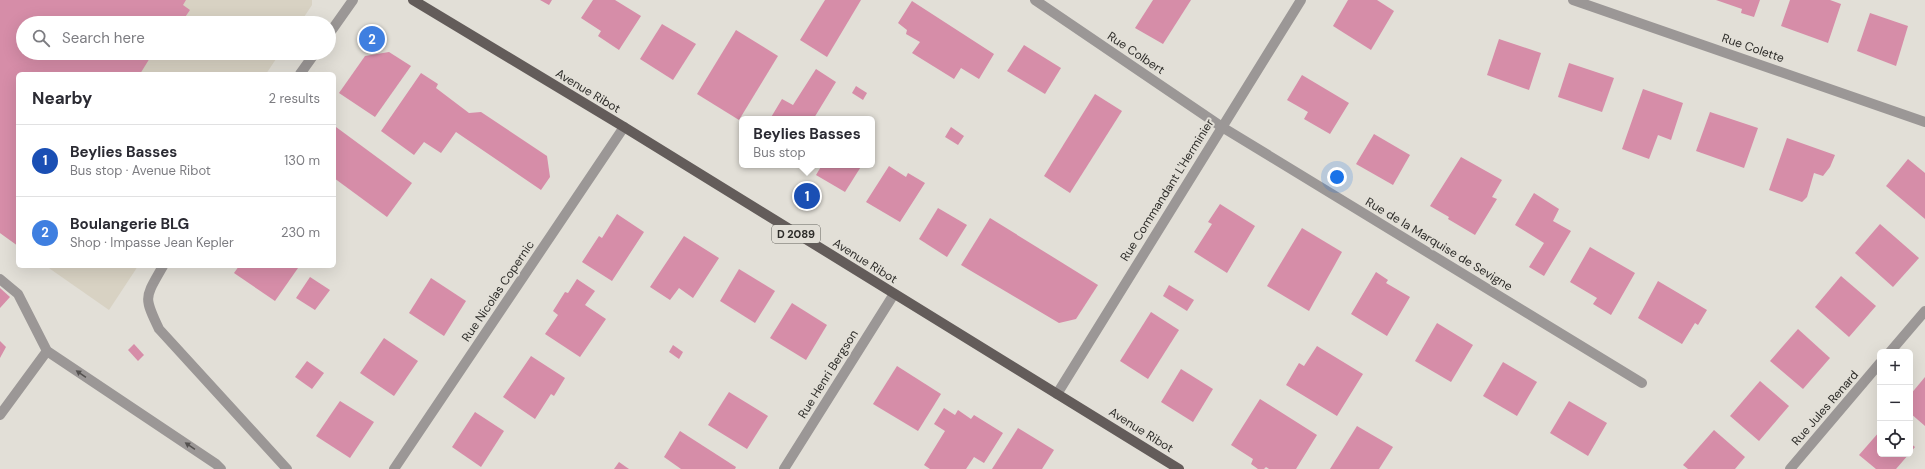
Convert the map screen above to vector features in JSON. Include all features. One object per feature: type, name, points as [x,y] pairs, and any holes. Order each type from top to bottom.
[{"type":"main road","name":"Avenue Ribot","points":[[413,0],[624,127],[1179,469]]},
{"type":"street","points":[[336,24],[353,0]]},
{"type":"street","name":"Rue Colbert","points":[[1035,0],[1222,127]]},
{"type":"street","name":"Rue Commandant L'Herminier","points":[[1057,394],[1301,0]]},
{"type":"street","name":"Rue Colette","points":[[1573,0],[1925,122]]},
{"type":"street","points":[[301,72],[310,60]]},
{"type":"street","name":"Rue Nicolas Copernic","points":[[394,469],[624,127]]},
{"type":"street","name":"Rue de la Marquise de Sevigne","points":[[1222,127],[1642,383]]},
{"type":"street","points":[[162,268],[149,291],[147,304],[160,329],[287,469]]},
{"type":"street","points":[[0,279],[18,294],[47,351],[216,464],[221,469]]},
{"type":"street","name":"Rue Henri Bergson","points":[[784,469],[894,294]]},
{"type":"street","points":[[1893,349],[1925,311]]},
{"type":"street","points":[[0,416],[47,351]]},
{"type":"street","name":"Rue Jules Renard","points":[[1790,469],[1877,367]]},
{"type":"shaded area","points":[[0,0],[312,0],[312,5],[305,16],[16,16],[16,60],[275,60],[267,72],[16,72],[16,245],[0,233]]},
{"type":"shaded area","points":[[49,268],[137,268],[109,310]]},
{"type":"building","points":[[0,0],[186,0],[183,5],[190,10],[186,16],[16,16],[16,60],[149,60],[141,72],[16,72],[16,245],[0,233]]},
{"type":"building","points":[[540,0],[552,0],[549,5]]},
{"type":"building","points":[[593,0],[615,0],[641,16],[619,50],[598,36],[601,31],[581,18]]},
{"type":"building","points":[[825,0],[861,0],[827,57],[800,40]]},
{"type":"building","points":[[1153,0],[1191,0],[1163,44],[1135,28]]},
{"type":"building","points":[[1348,0],[1377,0],[1394,11],[1371,50],[1333,26]]},
{"type":"building","points":[[1716,0],[1760,0],[1754,17],[1741,13],[1742,9]]},
{"type":"building","points":[[1790,0],[1830,0],[1841,4],[1828,43],[1781,26]]},
{"type":"building","points":[[912,1],[994,54],[979,79],[961,68],[954,79],[912,53],[920,42],[906,34],[907,30],[898,23]]},
{"type":"building","points":[[1870,13],[1908,26],[1896,66],[1857,51]]},
{"type":"building","points":[[662,24],[696,44],[673,80],[640,59]]},
{"type":"building","points":[[736,30],[778,56],[741,116],[739,116],[739,120],[697,94]]},
{"type":"building","points":[[1499,39],[1541,53],[1529,90],[1487,75]]},
{"type":"building","points":[[1024,45],[1061,68],[1045,94],[1007,71]]},
{"type":"building","points":[[389,52],[411,66],[375,117],[339,93],[365,56]]},
{"type":"building","points":[[1569,63],[1614,78],[1602,112],[1558,97]]},
{"type":"building","points":[[816,69],[836,82],[815,116],[772,116],[782,99],[793,105]]},
{"type":"building","points":[[421,73],[438,84],[436,88],[469,113],[481,112],[547,156],[550,177],[541,190],[456,132],[441,153],[424,142],[414,155],[381,131]]},
{"type":"building","points":[[1302,75],[1349,103],[1330,134],[1304,119],[1308,112],[1287,100]]},
{"type":"building","points":[[856,86],[867,93],[863,100],[852,93]]},
{"type":"building","points":[[1643,89],[1683,103],[1671,140],[1658,135],[1649,159],[1622,149]]},
{"type":"building","points":[[1095,94],[1122,111],[1070,193],[1044,176]]},
{"type":"building","points":[[1710,112],[1758,128],[1744,168],[1696,151]]},
{"type":"building","points":[[336,127],[412,183],[387,217],[336,179]]},
{"type":"building","points":[[951,127],[964,136],[958,145],[945,137]]},
{"type":"building","points":[[1374,134],[1410,155],[1393,185],[1356,164]]},
{"type":"building","points":[[1787,138],[1835,155],[1830,167],[1823,176],[1814,173],[1807,197],[1802,202],[1769,190]]},
{"type":"building","points":[[1461,157],[1502,180],[1492,197],[1497,199],[1475,235],[1430,206]]},
{"type":"building","points":[[1908,159],[1925,173],[1925,219],[1886,186]]},
{"type":"building","points":[[889,166],[906,177],[908,173],[925,183],[900,222],[866,202]]},
{"type":"building","points":[[820,168],[860,168],[845,192],[816,175]]},
{"type":"building","points":[[1534,193],[1559,209],[1553,221],[1571,231],[1544,276],[1529,267],[1544,243],[1515,225]]},
{"type":"building","points":[[1220,204],[1255,226],[1227,273],[1194,252],[1212,224],[1208,222]]},
{"type":"building","points":[[938,208],[967,225],[947,257],[919,239]]},
{"type":"building","points":[[617,214],[644,232],[612,281],[582,262],[599,236],[602,238]]},
{"type":"building","points":[[990,218],[1098,285],[1076,319],[1059,323],[961,265]]},
{"type":"building","points":[[1880,224],[1919,258],[1893,287],[1855,253]]},
{"type":"building","points":[[1302,228],[1342,252],[1309,311],[1267,286]]},
{"type":"building","points":[[684,236],[719,258],[693,298],[679,288],[670,300],[650,287]]},
{"type":"building","points":[[1590,247],[1635,273],[1611,315],[1593,304],[1597,298],[1570,282]]},
{"type":"building","points":[[238,268],[298,268],[275,301],[234,273]]},
{"type":"building","points":[[739,269],[775,291],[755,323],[720,301]]},
{"type":"building","points":[[1376,272],[1388,280],[1386,283],[1410,297],[1387,336],[1351,314]]},
{"type":"building","points":[[1841,276],[1876,306],[1849,337],[1815,307]]},
{"type":"building","points":[[310,277],[330,290],[315,310],[296,298]]},
{"type":"building","points":[[431,278],[466,301],[444,336],[409,313]]},
{"type":"building","points":[[577,279],[595,291],[585,305],[606,319],[580,357],[545,334],[558,315],[553,311],[565,292],[568,293]]},
{"type":"building","points":[[1658,281],[1707,310],[1698,325],[1695,323],[1682,344],[1638,318]]},
{"type":"building","points":[[1169,285],[1194,300],[1187,311],[1163,296]]},
{"type":"building","points":[[0,288],[10,297],[0,308]]},
{"type":"building","points":[[792,303],[827,325],[806,360],[770,338]]},
{"type":"building","points":[[1151,312],[1179,330],[1148,379],[1120,361]]},
{"type":"building","points":[[1437,323],[1473,345],[1451,382],[1415,361]]},
{"type":"building","points":[[1798,329],[1830,358],[1803,389],[1770,361]]},
{"type":"building","points":[[384,338],[418,361],[394,396],[360,373]]},
{"type":"building","points":[[0,341],[6,347],[0,358]]},
{"type":"building","points":[[134,344],[144,355],[138,361],[128,350]]},
{"type":"building","points":[[673,345],[683,352],[679,359],[669,352]]},
{"type":"building","points":[[1317,346],[1363,374],[1337,416],[1286,385],[1299,363],[1304,366]]},
{"type":"building","points":[[531,356],[565,378],[554,396],[551,394],[535,419],[503,397]]},
{"type":"building","points":[[307,361],[324,373],[312,389],[295,377]]},
{"type":"building","points":[[1503,362],[1537,382],[1517,416],[1483,396]]},
{"type":"building","points":[[897,366],[941,394],[918,431],[873,404]]},
{"type":"building","points":[[1181,369],[1213,389],[1193,422],[1161,402]]},
{"type":"building","points":[[1925,377],[1925,426],[1913,416],[1913,391]]},
{"type":"building","points":[[1760,381],[1789,406],[1759,441],[1730,416]]},
{"type":"building","points":[[729,392],[768,416],[747,449],[708,425]]},
{"type":"building","points":[[1260,399],[1317,435],[1296,469],[1269,469],[1266,467],[1264,469],[1258,469],[1251,464],[1253,459],[1231,445]]},
{"type":"building","points":[[340,401],[374,422],[350,458],[316,436]]},
{"type":"building","points":[[1569,401],[1607,423],[1588,456],[1550,433]]},
{"type":"building","points":[[944,408],[955,415],[958,410],[971,419],[974,415],[1003,433],[984,463],[974,457],[966,469],[930,469],[924,465],[945,431],[934,424]]},
{"type":"building","points":[[475,412],[504,431],[481,467],[452,447]]},
{"type":"building","points":[[1357,426],[1393,447],[1379,469],[1330,469]]},
{"type":"building","points":[[1018,428],[1054,450],[1042,469],[992,469]]},
{"type":"building","points":[[1714,430],[1745,457],[1735,469],[1688,469],[1683,465]]},
{"type":"building","points":[[680,431],[736,467],[735,469],[681,469],[664,457]]},
{"type":"building","points":[[1877,434],[1877,457],[1906,457],[1896,469],[1876,469],[1859,455]]},
{"type":"building","points":[[619,462],[629,469],[614,469]]},
{"type":"place","name":"Boulangerie BLG","points":[[372,39]]},
{"type":"place","name":"Beylies Basses","points":[[807,196]]}]
